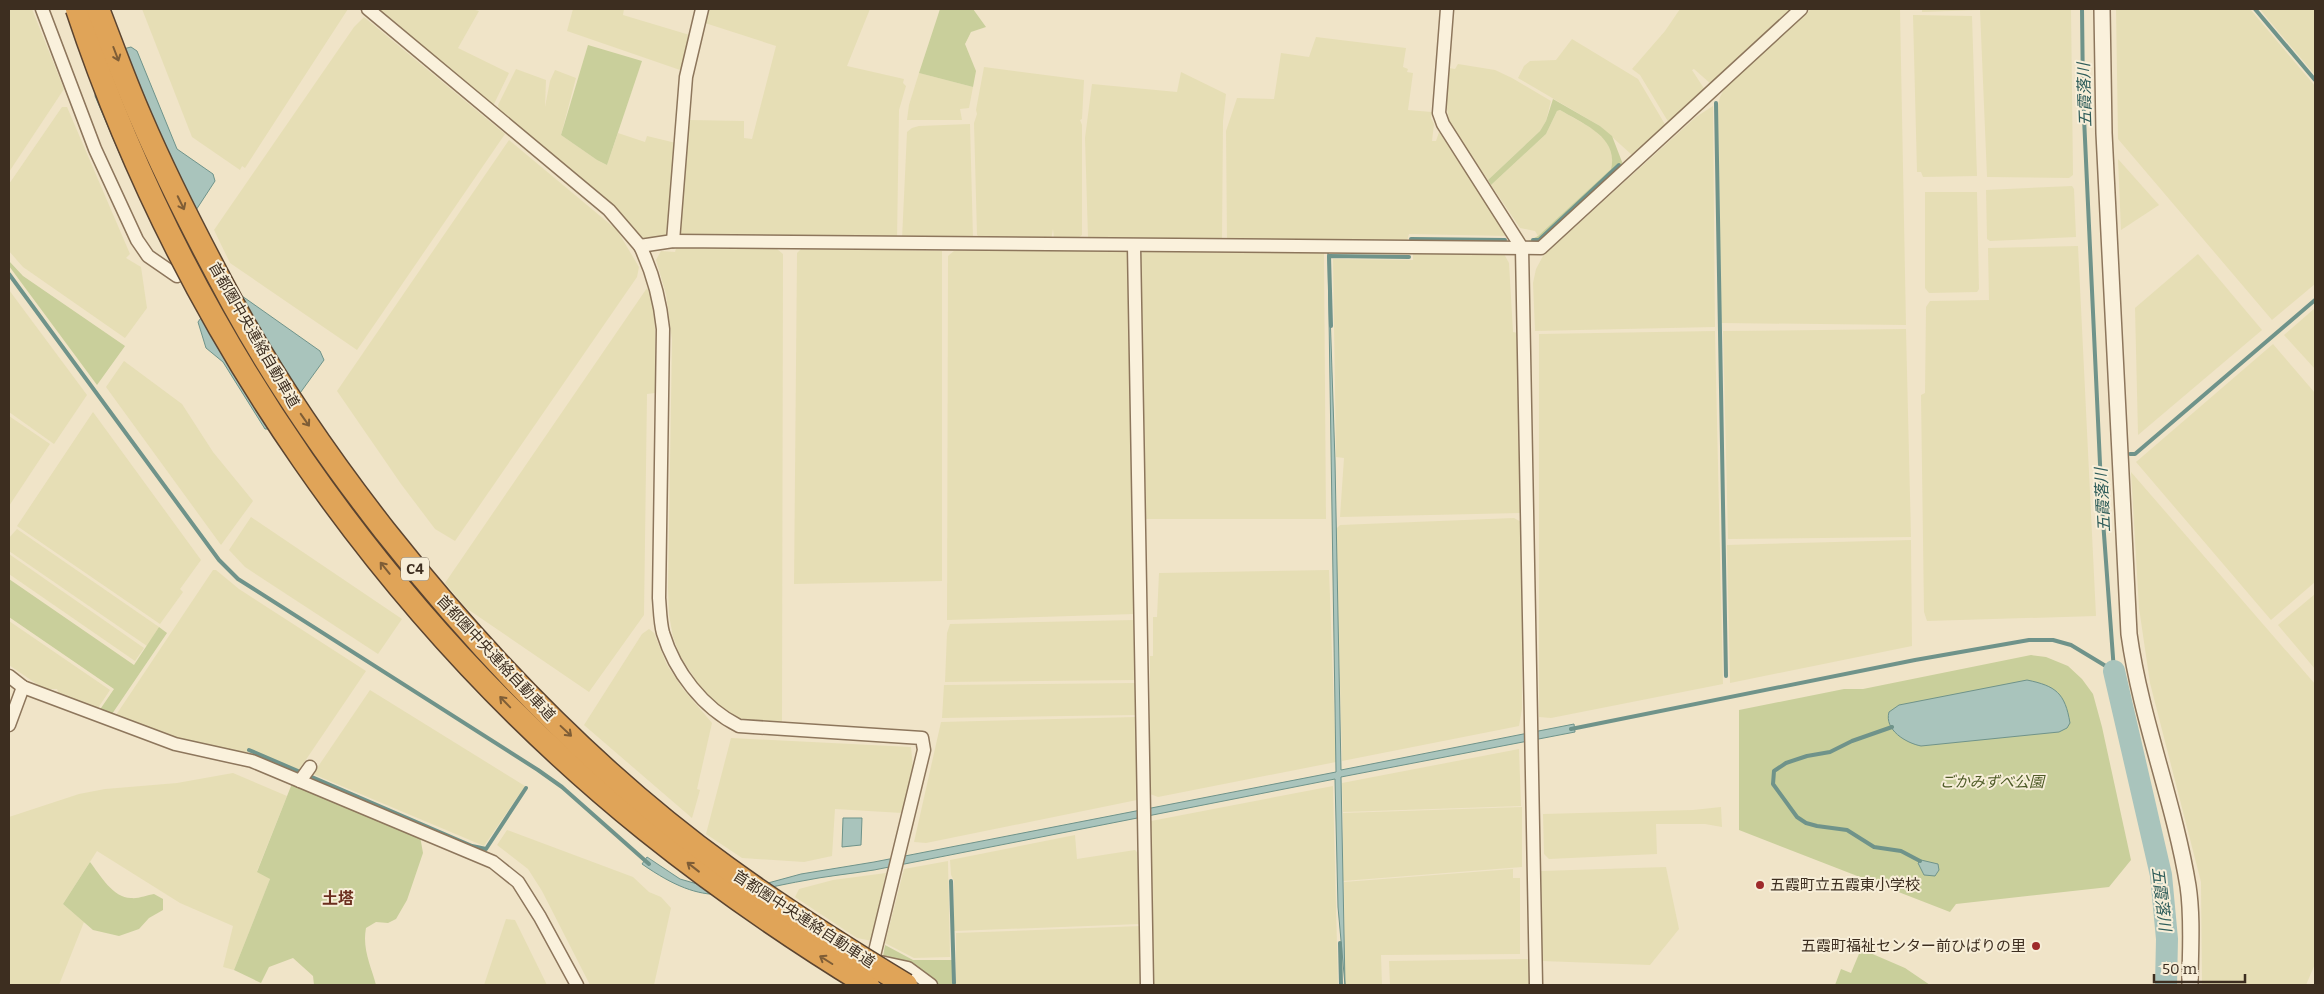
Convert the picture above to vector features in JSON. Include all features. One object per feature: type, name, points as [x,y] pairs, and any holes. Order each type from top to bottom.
[{"type":"highway","name":"首都圏中央連絡自動車道","points":[[77,9],[122,126],[158,210],[216,319],[269,409],[335,507],[461,658],[522,720],[644,829],[726,891],[803,945],[867,985]]},
{"type":"highway","name":"首都圏中央連絡自動車道","points":[[98,9],[140,117],[183,208],[234,307],[289,397],[354,491],[419,574],[478,643],[538,705],[599,763],[658,813],[724,866],[804,922],[906,985]]},
{"type":"street","points":[[42,9],[95,149],[136,240],[148,256],[177,276]]},
{"type":"street","points":[[368,9],[609,210],[640,246],[653,276],[660,299],[664,329],[659,598],[663,632],[683,675],[698,695],[724,718],[739,726],[922,738],[924,750],[867,985]]},
{"type":"street","points":[[673,241],[686,77],[702,9]]},
{"type":"street","points":[[1447,9],[1439,113],[1443,124],[1522,248],[1536,985]]},
{"type":"street","points":[[640,246],[673,241],[1542,248],[1801,9]]},
{"type":"street","points":[[2102,9],[2104,133],[2129,634],[2139,689],[2188,888],[2191,924],[2190,985]]},
{"type":"street","points":[[1134,246],[1147,985]]},
{"type":"street","points":[[9,676],[23,688],[175,744],[252,762],[301,780],[493,862],[518,882],[540,917],[577,985]]},
{"type":"street","points":[[9,725],[23,688]]},
{"type":"street","points":[[301,780],[310,767]]},
{"type":"street","points":[[873,961],[908,968],[931,985]]},
{"type":"shaded area","points":[[9,9],[32,9],[64,89],[9,172]]},
{"type":"shaded area","points":[[142,9],[348,9],[245,168],[242,166],[240,170],[192,137]]},
{"type":"shaded area","points":[[376,9],[471,9],[479,11],[458,48],[509,73],[494,104],[491,106]]},
{"type":"shaded area","points":[[573,9],[624,9],[623,15],[693,36],[683,71],[567,31]]},
{"type":"shaded area","points":[[708,9],[870,9],[847,66],[904,79],[903,83],[906,86],[899,110],[897,241],[683,237],[677,232],[687,127],[690,120],[744,121],[744,138],[752,139],[776,46],[705,23]]},
{"type":"shaded area","points":[[1680,9],[1790,9],[1711,84],[1694,69],[1692,70],[1705,90],[1669,123],[1640,75],[1632,69],[1665,31]]},
{"type":"shaded area","points":[[1811,9],[1900,9],[1906,325],[1721,323],[1718,105],[1720,97],[1725,87]]},
{"type":"shaded area","points":[[1922,9],[2071,9],[2073,175],[2069,178],[1987,177],[1980,10],[1922,12]]},
{"type":"shaded area","points":[[2116,9],[2250,9],[2315,86],[2315,284],[2272,320],[2118,139]]},
{"type":"shaded area","points":[[2260,9],[2315,9],[2315,75],[2267,18]]},
{"type":"shaded area","points":[[1913,15],[1972,16],[1977,176],[1923,177],[1921,172],[1917,172]]},
{"type":"shaded area","points":[[364,17],[505,134],[357,350],[230,263],[214,230],[354,27]]},
{"type":"shaded area","points":[[1316,37],[1406,48],[1403,67],[1408,69],[1407,72],[1413,73],[1408,110],[1432,112],[1431,118],[1434,124],[1432,141],[1436,141],[1439,132],[1508,236],[1409,234],[1407,241],[1227,240],[1226,131],[1237,98],[1274,99],[1281,53],[1309,57]]},
{"type":"shaded area","points":[[1572,39],[1638,79],[1666,126],[1632,155],[1600,126],[1518,78],[1524,66],[1530,61],[1556,60]]},
{"type":"shaded area","points":[[1458,64],[1495,70],[1551,101],[1546,121],[1540,131],[1488,180],[1450,124],[1446,104],[1449,68],[1455,69]]},
{"type":"shaded area","points":[[984,67],[1084,80],[1082,119],[1080,120],[1082,125],[1082,235],[1078,238],[1054,238],[1053,229],[1051,240],[983,240],[977,235],[974,123]]},
{"type":"shaded area","points":[[516,69],[546,80],[545,107],[550,81],[555,70],[576,78],[561,135],[607,165],[618,133],[645,142],[647,136],[676,143],[666,234],[662,238],[641,238],[619,212],[499,111],[498,105]]},
{"type":"shaded area","points":[[1181,72],[1226,94],[1223,121],[1222,240],[1088,238],[1085,138],[1092,84],[1177,92]]},
{"type":"shaded area","points":[[919,73],[973,87],[969,108],[960,109],[962,120],[907,120],[909,105]]},
{"type":"shaded area","points":[[1713,106],[1715,327],[1535,331],[1533,283],[1536,269],[1543,256],[1696,117]]},
{"type":"shaded area","points":[[62,107],[67,107],[130,254],[126,258],[141,267],[147,308],[125,338],[23,267],[9,251],[9,184]]},
{"type":"shaded area","points":[[1560,110],[1593,129],[1608,143],[1612,150],[1612,164],[1611,169],[1538,236],[1535,231],[1520,228],[1491,185],[1546,134],[1557,111]]},
{"type":"shaded area","points":[[970,124],[973,238],[902,239],[907,132],[919,126]]},
{"type":"shaded area","points":[[509,140],[617,230],[639,267],[637,277],[455,541],[435,529],[401,484],[337,391]]},
{"type":"shaded area","points":[[2118,159],[2159,205],[2121,230]]},
{"type":"shaded area","points":[[2072,186],[2074,189],[2076,237],[1990,241],[1987,239],[1986,190]]},
{"type":"shaded area","points":[[1925,192],[1977,192],[1979,289],[1977,292],[1929,293],[1925,288]]},
{"type":"shaded area","points":[[2078,246],[2096,616],[1927,621],[1924,612],[1921,395],[1925,393],[1926,307],[1930,301],[1989,300],[1988,248]]},
{"type":"shaded area","points":[[676,248],[777,249],[783,254],[782,723],[734,718],[713,703],[693,680],[694,677],[680,656],[673,637],[669,615],[668,588],[672,340],[666,294],[656,260],[661,251],[675,252]]},
{"type":"shaded area","points":[[801,249],[942,251],[942,581],[794,584],[797,253]]},
{"type":"shaded area","points":[[954,251],[1128,251],[1134,614],[947,620],[948,256]]},
{"type":"shaded area","points":[[1143,252],[1324,253],[1326,519],[1146,519],[1141,254]]},
{"type":"shaded area","points":[[1413,253],[1504,254],[1509,263],[1513,332],[1518,333],[1521,513],[1340,517],[1344,458],[1336,457],[1333,259],[1413,260]]},
{"type":"shaded area","points":[[2198,254],[2262,330],[2138,435],[2135,308]]},
{"type":"shaded area","points":[[647,288],[652,298],[655,328],[655,393],[647,394],[644,615],[589,692],[466,608],[445,583]]},
{"type":"shaded area","points":[[9,290],[87,395],[54,444],[9,412]]},
{"type":"shaded area","points":[[2315,308],[2315,369],[2284,335]]},
{"type":"shaded area","points":[[1906,329],[1911,537],[1728,539],[1723,331]]},
{"type":"shaded area","points":[[1715,331],[1723,684],[1551,718],[1539,717],[1539,334]]},
{"type":"shaded area","points":[[2273,344],[2315,393],[2315,582],[2271,620],[2136,462]]},
{"type":"shaded area","points":[[124,361],[182,404],[213,452],[253,501],[221,545],[106,387]]},
{"type":"shaded area","points":[[93,412],[201,560],[180,589],[183,592],[160,624],[17,526]]},
{"type":"shaded area","points":[[9,416],[50,444],[9,506]]},
{"type":"shaded area","points":[[2131,472],[2315,684],[2315,964],[2306,985],[2202,985],[2201,882],[2150,683],[2139,608]]},
{"type":"shaded area","points":[[251,517],[402,619],[378,654],[245,567],[229,550]]},
{"type":"shaded area","points":[[1514,518],[1521,522],[1523,655],[1522,709],[1519,726],[1342,761],[1336,529],[1340,525]]},
{"type":"shaded area","points":[[17,529],[159,627],[147,646],[9,551],[9,538]]},
{"type":"shaded area","points":[[1911,540],[1912,646],[1730,683],[1727,545]]},
{"type":"shaded area","points":[[9,554],[144,648],[135,661],[9,574]]},
{"type":"shaded area","points":[[213,570],[216,570],[239,589],[366,671],[299,770],[290,770],[248,752],[226,751],[194,744],[116,715]]},
{"type":"shaded area","points":[[1329,570],[1336,762],[1158,797],[1150,794],[1150,656],[1153,656],[1153,617],[1157,617],[1159,573]]},
{"type":"shaded area","points":[[2315,594],[2315,669],[2278,625]]},
{"type":"shaded area","points":[[1134,620],[1136,680],[945,682],[947,633],[950,624]]},
{"type":"shaded area","points":[[9,621],[110,690],[96,711],[60,696],[57,689],[44,689],[9,665]]},
{"type":"shaded area","points":[[649,629],[654,633],[667,665],[683,689],[712,723],[697,789],[700,790],[692,818],[584,725],[642,634]]},
{"type":"shaded area","points":[[1136,683],[1136,715],[942,718],[944,685]]},
{"type":"shaded area","points":[[370,690],[525,786],[484,846],[313,774]]},
{"type":"shaded area","points":[[1136,717],[1137,800],[926,843],[914,842],[941,722]]},
{"type":"shaded area","points":[[731,738],[911,747],[913,768],[902,813],[835,809],[832,856],[804,862],[742,858],[706,834]]},
{"type":"shaded area","points":[[1519,749],[1521,806],[1343,812],[1342,783]]},
{"type":"shaded area","points":[[233,773],[287,796],[257,871],[270,879],[234,970],[223,967],[233,926],[180,903],[97,851],[63,904],[84,922],[59,985],[9,985],[9,817],[79,794],[105,789],[177,783]]},
{"type":"shaded area","points":[[1333,786],[1338,985],[1154,985],[1151,821]]},
{"type":"shaded area","points":[[1522,807],[1522,867],[1343,881],[1343,813]]},
{"type":"shaded area","points":[[1721,807],[1722,827],[1705,824],[1656,824],[1657,854],[1549,859],[1544,854],[1543,814],[1693,810]]},
{"type":"shaded area","points":[[507,830],[633,877],[649,892],[661,897],[671,908],[654,985],[590,985],[542,891],[528,869],[497,845]]},
{"type":"shaded area","points":[[1075,835],[1077,859],[1135,850],[1140,855],[1140,924],[954,931],[954,881],[951,875],[950,860]]},
{"type":"shaded area","points":[[948,861],[950,957],[914,958],[885,943],[904,869]]},
{"type":"shaded area","points":[[1666,867],[1679,929],[1650,965],[1542,961],[1541,871]]},
{"type":"shaded area","points":[[1513,869],[1513,878],[1520,878],[1520,954],[1381,955],[1382,985],[1345,985],[1344,882]]},
{"type":"shaded area","points":[[886,873],[872,941],[857,938],[795,897],[799,889],[833,880]]},
{"type":"shaded area","points":[[506,919],[515,920],[547,985],[484,985]]},
{"type":"shaded area","points":[[1141,926],[1142,985],[956,985],[956,933]]},
{"type":"shaded area","points":[[1529,959],[1530,985],[1390,985],[1389,961]]},
{"type":"green space","points":[[940,9],[973,9],[986,27],[971,32],[965,44],[976,71],[973,87],[919,73]]},
{"type":"green space","points":[[588,45],[642,61],[607,165],[561,135]]},
{"type":"green space","points":[[1553,99],[1600,126],[1612,136],[1624,167],[1541,243],[1531,244],[1528,241],[1538,236],[1611,169],[1612,158],[1610,148],[1604,140],[1588,126],[1560,110],[1557,111],[1546,134],[1491,185],[1488,180],[1540,131],[1546,121]]},
{"type":"green space","points":[[9,261],[23,276],[125,346],[97,385],[9,266]]},
{"type":"green space","points":[[9,579],[134,665],[159,627],[167,633],[112,714],[99,711],[114,689],[9,617]]},
{"type":"green space","name":"ごかみずべ公園","points":[[2031,655],[2046,657],[2068,666],[2082,679],[2093,694],[2131,860],[2109,887],[1956,904],[1950,912],[1739,830],[1739,710],[1844,689],[1863,689]]},
{"type":"green space","points":[[293,781],[420,836],[423,853],[407,900],[396,919],[388,923],[376,922],[366,928],[366,950],[376,985],[314,985],[313,976],[293,958],[269,967],[261,983],[234,970],[270,879],[257,872]]},
{"type":"green space","points":[[90,862],[108,885],[118,894],[134,898],[154,894],[163,899],[163,910],[149,918],[139,929],[119,936],[93,930],[63,904]]},
{"type":"green space","points":[[885,945],[913,960],[953,960],[953,985],[937,985],[923,971],[883,957]]},
{"type":"green space","points":[[1861,949],[1905,968],[1930,985],[1835,985],[1841,969],[1851,973]]},
{"type":"water","points":[[131,47],[137,51],[177,149],[213,174],[215,181],[183,230],[175,232],[133,165],[124,164],[95,96],[96,88],[119,50]]},
{"type":"water","points":[[1328,252],[1335,461],[1341,770],[1574,724],[1575,732],[1341,777],[1345,985],[1338,907],[1335,779],[874,870],[811,879],[737,893],[720,895],[685,888],[642,864],[647,857],[680,879],[718,890],[768,883],[801,874],[874,862],[1336,772]]},
{"type":"water","points":[[225,284],[320,351],[324,360],[274,429],[265,429],[223,362],[206,348],[198,322]]},
{"type":"water","points":[[2027,680],[2045,685],[2058,692],[2068,713],[2070,723],[2067,728],[2059,732],[1921,746],[1909,742],[1898,735],[1893,730],[1888,719],[1889,712],[1899,705]]},
{"type":"water","points":[[843,818],[862,818],[861,845],[842,847]]},
{"type":"water","points":[[1921,860],[1938,864],[1939,870],[1935,876],[1924,875],[1918,863]]},
{"type":"waterway","name":"五霞落川","points":[[2082,9],[2083,96],[2102,507],[2114,671]]},
{"type":"waterway","points":[[2255,9],[2315,80]]},
{"type":"waterway","points":[[1716,103],[1726,676]]},
{"type":"waterway","points":[[1533,240],[1539,240],[1619,165]]},
{"type":"waterway","points":[[1411,239],[1505,240]]},
{"type":"waterway","points":[[1331,326],[1329,256],[1409,257]]},
{"type":"waterway","points":[[9,274],[219,560],[238,579],[538,770],[562,787],[649,864]]},
{"type":"waterway","points":[[2130,454],[2135,454],[2315,300]]},
{"type":"waterway","points":[[1571,729],[1915,660],[2029,640],[2053,640],[2071,645],[2114,671]]},
{"type":"waterway","name":"五霞落川","points":[[2114,671],[2161,875],[2167,939],[2166,985]]},
{"type":"waterway","points":[[1892,727],[1852,741],[1830,752],[1807,756],[1786,763],[1774,771],[1773,784],[1797,817],[1806,823],[1847,830],[1874,847],[1901,851],[1920,861]]},
{"type":"waterway","points":[[249,750],[472,846],[486,849],[526,788]]},
{"type":"waterway","points":[[951,881],[954,983]]},
{"type":"waterway","points":[[1340,943],[1341,985]]},
{"type":"place","name":"五霞町立五霞東小学校","points":[[1760,885]]},
{"type":"place","name":"五霞町福祉センター前ひばりの里","points":[[2036,946]]},
{"type":"district","name":"土塔","points":[[338,898]]}]
